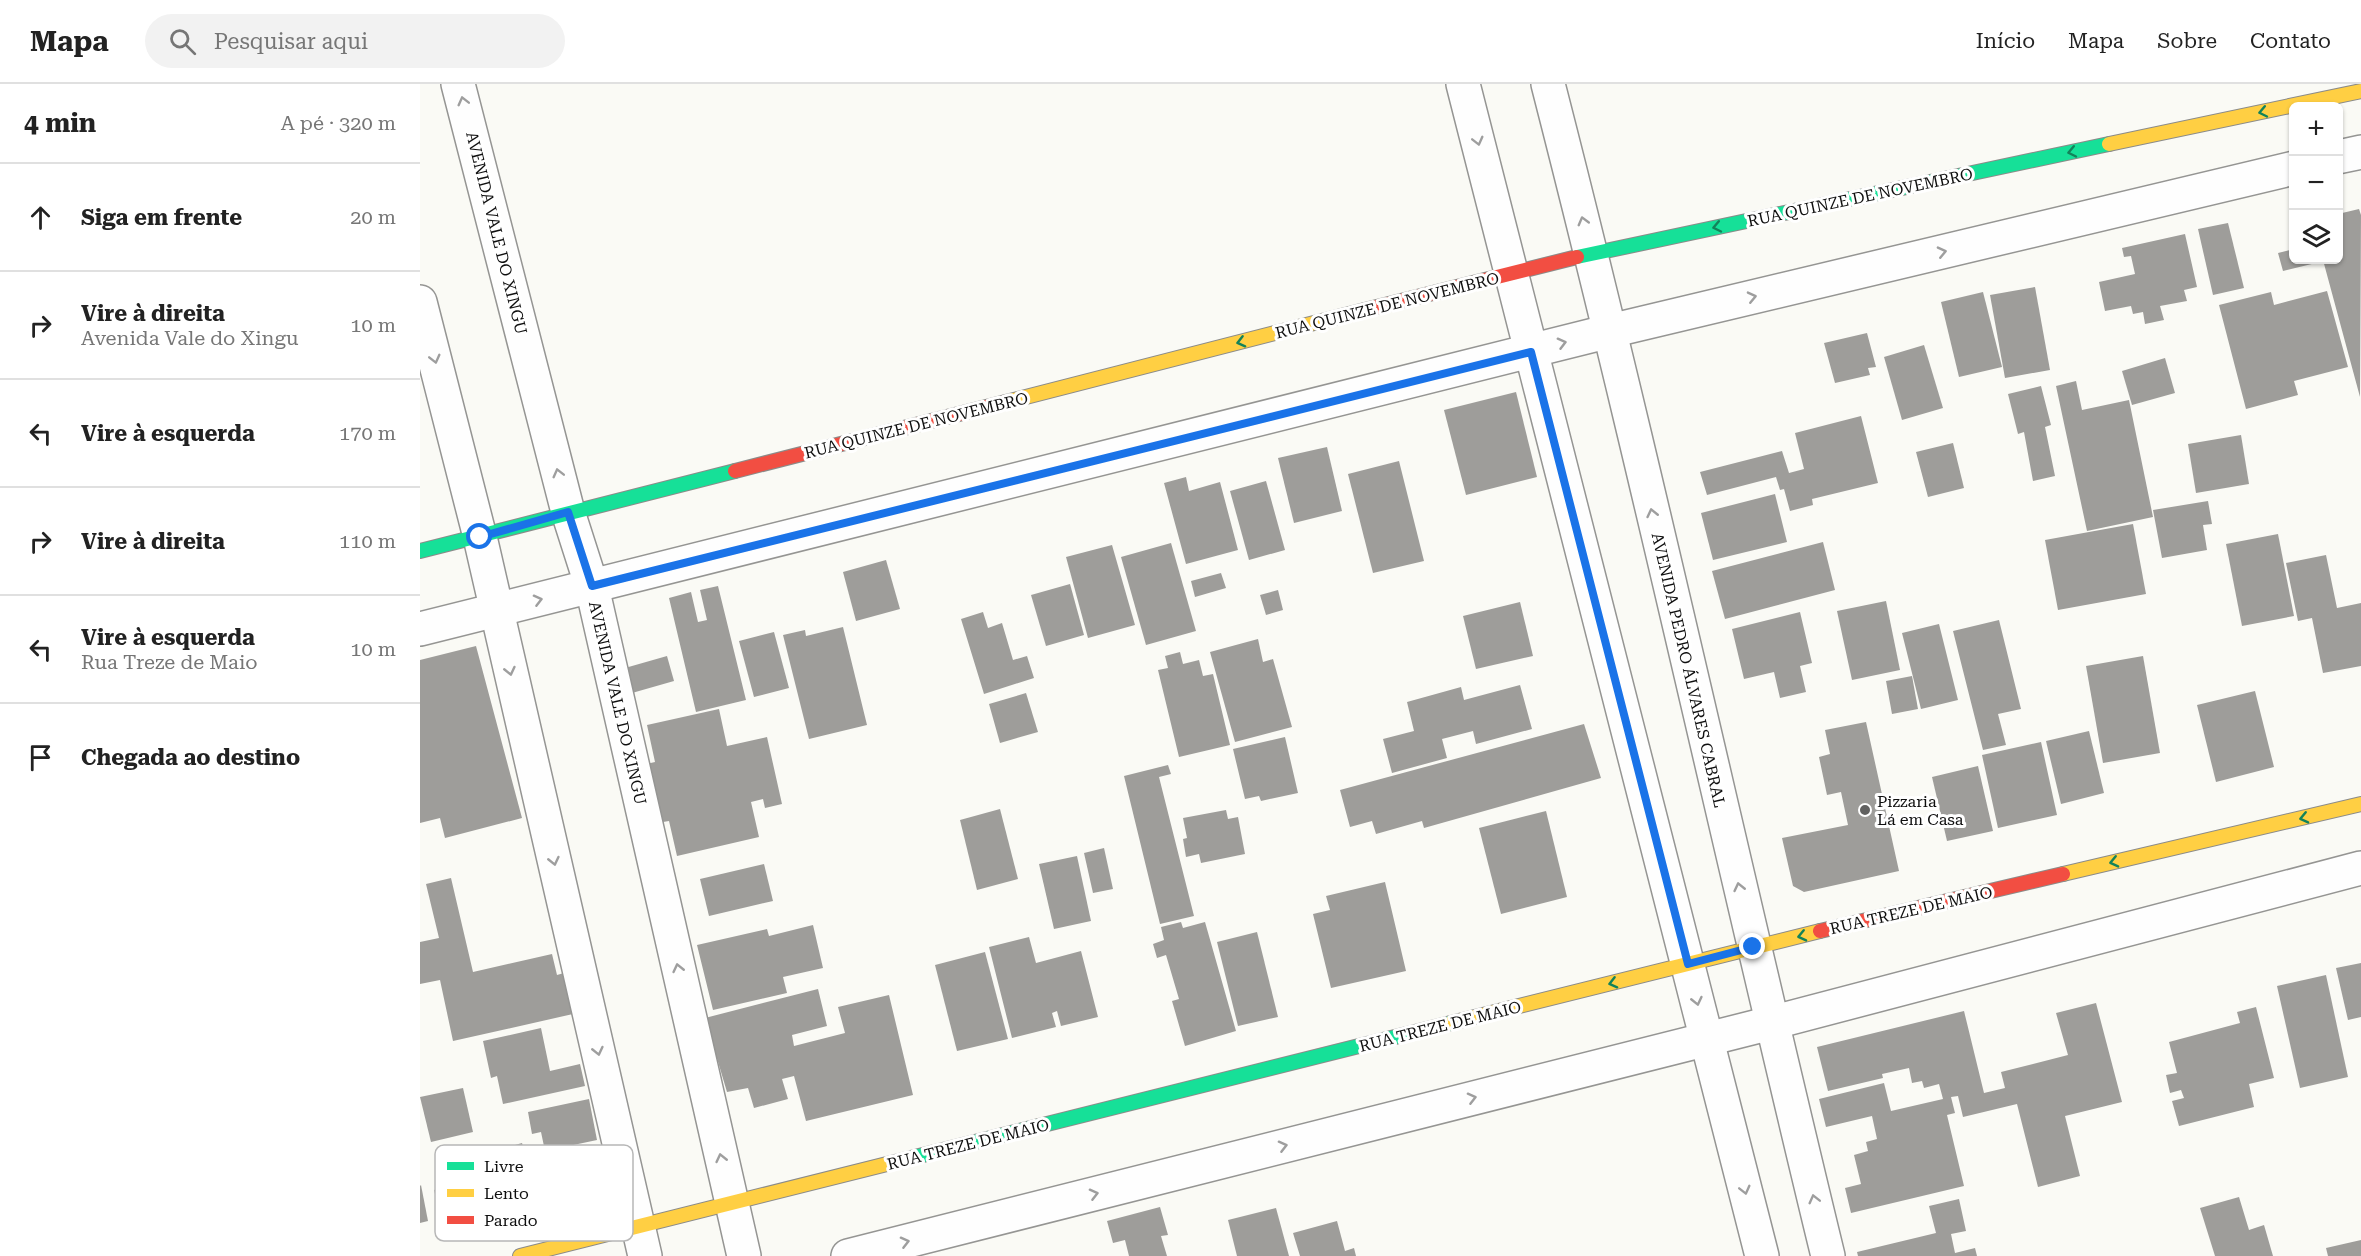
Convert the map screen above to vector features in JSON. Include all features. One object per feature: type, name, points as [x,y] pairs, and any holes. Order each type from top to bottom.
[{"type":"street","name":"AVENIDA VALE DO XINGU","points":[[458,84],[568,512],[592,586],[744,1256]]},
{"type":"street","points":[[1463,84],[1762,1256]]},
{"type":"street","name":"AVENIDA PEDRO ÁLVARES CABRAL","points":[[1548,84],[1610,331],[1753,947],[1828,1256]]},
{"type":"street","name":"RUA QUINZE DE NOVEMBRO","points":[[420,551],[1591,253],[2361,91]]},
{"type":"street","points":[[2343,156],[2361,152]]},
{"type":"street","points":[[420,628],[496,611],[1610,331],[2289,169]]},
{"type":"street","points":[[420,302],[480,537],[620,1145]]},
{"type":"street","name":"RUA TREZE DE MAIO","points":[[520,1256],[642,1241],[731,1203],[1753,947],[2361,804]]},
{"type":"street","points":[[848,1256],[1771,1023],[2361,868]]},
{"type":"street","points":[[633,1202],[642,1241]]},
{"type":"building","points":[[2359,209],[2361,215],[2360,397],[2324,264],[2343,264],[2343,213]]},
{"type":"building","points":[[2228,223],[2244,288],[2213,295],[2198,229]]},
{"type":"building","points":[[2185,234],[2197,287],[2184,290],[2187,301],[2160,306],[2164,320],[2145,324],[2143,312],[2133,314],[2131,306],[2105,311],[2099,282],[2135,274],[2131,256],[2124,257],[2122,248]]},
{"type":"building","points":[[2289,250],[2289,264],[2312,264],[2283,271],[2278,253]]},
{"type":"building","points":[[2035,287],[2050,370],[2005,378],[1990,295]]},
{"type":"building","points":[[2327,291],[2348,367],[2294,381],[2298,395],[2246,409],[2219,305],[2271,292],[2274,305]]},
{"type":"building","points":[[1983,292],[2002,367],[1959,377],[1941,302]]},
{"type":"building","points":[[1867,333],[1876,367],[1868,368],[1870,375],[1835,383],[1824,343]]},
{"type":"building","points":[[1924,345],[1943,408],[1902,420],[1884,357]]},
{"type":"building","points":[[2165,358],[2175,393],[2132,405],[2122,371]]},
{"type":"building","points":[[2076,381],[2082,410],[2129,400],[2153,517],[2087,531],[2056,386]]},
{"type":"building","points":[[2041,386],[2051,425],[2045,427],[2055,476],[2033,481],[2024,432],[2018,434],[2008,394]]},
{"type":"building","points":[[1516,392],[1537,477],[1466,495],[1444,410]]},
{"type":"building","points":[[1861,416],[1878,483],[1812,499],[1813,505],[1790,511],[1784,489],[1780,490],[1776,477],[1707,495],[1700,472],[1782,451],[1789,473],[1804,469],[1795,433]]},
{"type":"building","points":[[2241,435],[2249,484],[2196,493],[2188,444]]},
{"type":"building","points":[[1953,443],[1964,488],[1928,497],[1916,452]]},
{"type":"building","points":[[1327,447],[1342,511],[1294,523],[1278,458]]},
{"type":"building","points":[[1399,461],[1424,561],[1373,573],[1348,474]]},
{"type":"building","points":[[1186,477],[1189,491],[1220,482],[1238,550],[1186,564],[1164,483]]},
{"type":"building","points":[[1266,481],[1285,550],[1249,560],[1230,491]]},
{"type":"building","points":[[1775,494],[1787,542],[1713,560],[1701,513]]},
{"type":"building","points":[[2208,501],[2212,524],[2203,525],[2207,550],[2162,558],[2153,510]]},
{"type":"building","points":[[2133,524],[2146,594],[2058,610],[2045,540]]},
{"type":"building","points":[[2278,534],[2294,616],[2242,626],[2226,544]]},
{"type":"building","points":[[1823,542],[1835,590],[1725,619],[1712,571]]},
{"type":"building","points":[[1171,543],[1196,631],[1146,645],[1121,557]]},
{"type":"building","points":[[1112,545],[1135,625],[1088,638],[1066,557]]},
{"type":"building","points":[[2326,555],[2337,608],[2361,603],[2361,666],[2323,673],[2312,618],[2298,621],[2286,563]]},
{"type":"building","points":[[886,560],[900,609],[856,621],[843,572]]},
{"type":"building","points":[[1221,573],[1226,588],[1195,597],[1191,581]]},
{"type":"building","points":[[1070,584],[1084,635],[1046,646],[1031,595]]},
{"type":"building","points":[[718,586],[746,700],[696,712],[669,598],[691,592],[698,622],[707,620],[700,590]]},
{"type":"building","points":[[1278,590],[1283,610],[1266,615],[1260,595]]},
{"type":"building","points":[[1886,601],[1900,670],[1852,680],[1837,611]]},
{"type":"building","points":[[1520,602],[1533,656],[1476,669],[1463,616]]},
{"type":"building","points":[[983,612],[988,628],[1002,623],[1013,660],[1027,656],[1034,678],[984,694],[961,619]]},
{"type":"building","points":[[1800,612],[1812,663],[1800,666],[1806,692],[1780,698],[1774,672],[1744,679],[1732,629]]},
{"type":"building","points":[[1999,620],[2021,709],[1998,714],[2006,745],[1983,750],[1953,631]]},
{"type":"building","points":[[1939,624],[1958,700],[1921,709],[1902,633]]},
{"type":"building","points":[[843,627],[867,725],[809,739],[783,635],[805,630],[806,636]]},
{"type":"building","points":[[774,632],[789,688],[754,697],[739,641]]},
{"type":"building","points":[[1258,639],[1263,662],[1273,659],[1292,727],[1235,742],[1210,652]]},
{"type":"building","points":[[476,646],[522,818],[445,838],[440,818],[420,823],[420,660]]},
{"type":"building","points":[[1180,652],[1183,664],[1199,660],[1203,676],[1213,674],[1230,745],[1179,757],[1158,670],[1168,668],[1165,656]]},
{"type":"building","points":[[667,656],[674,681],[632,693],[625,668]]},
{"type":"building","points":[[2143,656],[2160,753],[2103,763],[2086,666]]},
{"type":"building","points":[[1912,676],[1918,709],[1892,714],[1886,681]]},
{"type":"building","points":[[1520,685],[1532,729],[1476,744],[1473,731],[1442,739],[1447,758],[1392,773],[1383,739],[1414,731],[1407,702],[1461,687],[1464,700]]},
{"type":"building","points":[[2255,691],[2274,767],[2216,782],[2197,705]]},
{"type":"building","points":[[1026,693],[1038,732],[1000,743],[989,704]]},
{"type":"building","points":[[719,709],[727,746],[767,737],[782,804],[765,808],[763,799],[751,802],[759,837],[677,856],[669,821],[663,822],[656,791],[648,793],[642,765],[655,762],[647,725]]},
{"type":"building","name":"Pizzaria Lá em Casa","points":[[1866,722],[1899,871],[1804,892],[1793,886],[1782,838],[1848,825],[1841,792],[1827,795],[1819,757],[1830,754],[1825,730]]},
{"type":"building","points":[[1584,724],[1601,778],[1424,828],[1422,821],[1376,834],[1372,821],[1350,827],[1340,790]]},
{"type":"building","points":[[2089,731],[2104,793],[2061,804],[2046,741]]},
{"type":"building","points":[[1285,737],[1298,793],[1261,801],[1259,796],[1245,799],[1233,749]]},
{"type":"building","points":[[2041,742],[2057,815],[1998,828],[1982,755]]},
{"type":"building","points":[[1168,765],[1171,774],[1159,777],[1194,916],[1160,924],[1124,776]]},
{"type":"building","points":[[1978,766],[1993,831],[1947,841],[1932,777]]},
{"type":"building","points":[[1000,809],[1018,879],[977,890],[960,820]]},
{"type":"building","points":[[1226,810],[1228,819],[1238,817],[1245,854],[1201,863],[1199,854],[1186,857],[1183,839],[1187,838],[1183,818]]},
{"type":"building","points":[[1546,811],[1567,897],[1501,914],[1479,828]]},
{"type":"building","points":[[1104,848],[1113,889],[1093,893],[1084,853]]},
{"type":"building","points":[[1077,856],[1091,921],[1054,929],[1039,864]]},
{"type":"building","points":[[764,864],[773,901],[709,916],[700,879]]},
{"type":"building","points":[[451,878],[473,972],[552,954],[557,975],[564,973],[573,1014],[453,1041],[440,980],[420,984],[420,942],[439,938],[426,884]]},
{"type":"building","points":[[1385,882],[1406,971],[1331,988],[1313,914],[1330,910],[1326,896]]},
{"type":"building","points":[[1181,922],[1183,928],[1205,922],[1236,1031],[1185,1046],[1172,1001],[1179,999],[1166,955],[1157,958],[1153,944],[1164,940],[1161,927]]},
{"type":"building","points":[[813,925],[823,968],[783,977],[787,993],[713,1010],[697,945],[767,929],[769,936]]},
{"type":"building","points":[[1257,932],[1278,1017],[1238,1026],[1217,942]]},
{"type":"building","points":[[1029,937],[1036,963],[1081,951],[1098,1017],[1061,1026],[1057,1011],[1052,1013],[1056,1027],[1012,1038],[989,947]]},
{"type":"building","points":[[985,952],[1008,1039],[957,1051],[935,965]]},
{"type":"building","points":[[2361,963],[2361,1017],[2348,1020],[2336,968]]},
{"type":"building","points":[[2326,975],[2348,1077],[2300,1088],[2277,986]]},
{"type":"building","points":[[818,989],[827,1026],[792,1035],[794,1046],[845,1033],[838,1007],[889,995],[913,1095],[806,1121],[794,1076],[782,1079],[788,1099],[754,1108],[748,1088],[727,1092],[705,1018]]},
{"type":"building","points":[[2096,1003],[2122,1102],[2065,1116],[2080,1176],[2038,1187],[2017,1104],[1963,1117],[1958,1096],[1951,1097],[1955,1113],[1947,1115],[1964,1186],[1851,1213],[1845,1188],[1861,1184],[1854,1155],[1868,1151],[1866,1142],[1877,1139],[1872,1116],[1826,1127],[1819,1099],[1884,1083],[1891,1111],[1943,1099],[1939,1084],[1924,1088],[1922,1081],[1912,1083],[1909,1068],[1882,1074],[1883,1078],[1828,1091],[1817,1047],[1964,1011],[1984,1093],[2005,1088],[2001,1072],[2068,1055],[2056,1013]]},
{"type":"building","points":[[2256,1007],[2274,1078],[2249,1084],[2254,1107],[2179,1126],[2172,1101],[2184,1098],[2181,1090],[2170,1093],[2166,1075],[2177,1073],[2169,1042],[2240,1023],[2237,1012]]},
{"type":"building","points":[[541,1028],[550,1071],[580,1064],[585,1086],[503,1104],[497,1076],[491,1078],[483,1041]]},
{"type":"building","points":[[463,1088],[473,1132],[431,1142],[420,1097]]},
{"type":"building","points":[[589,1099],[597,1140],[573,1145],[544,1145],[541,1132],[532,1134],[528,1112]]},
{"type":"building","points":[[420,1186],[428,1221],[420,1223]]},
{"type":"building","points":[[2239,1197],[2249,1230],[2264,1225],[2273,1256],[2215,1256],[2200,1208]]},
{"type":"building","points":[[1959,1199],[1966,1231],[1951,1234],[1955,1253],[1975,1248],[1977,1256],[1858,1256],[1857,1252],[1936,1233],[1929,1206]]},
{"type":"building","points":[[1160,1207],[1168,1235],[1161,1236],[1167,1256],[1129,1256],[1125,1240],[1113,1243],[1107,1221]]},
{"type":"building","points":[[1276,1208],[1289,1256],[1237,1256],[1228,1220]]},
{"type":"building","points":[[1337,1221],[1345,1251],[1354,1248],[1356,1256],[1300,1256],[1293,1233]]},
{"type":"building","points":[[2361,1240],[2361,1256],[2328,1256],[2326,1248]]},
{"type":"traffic: fast","points":[[1577,257],[2109,144]]},
{"type":"traffic: fast","points":[[420,551],[735,471]]},
{"type":"traffic: fast","points":[[903,1160],[1451,1023]]},
{"type":"traffic: slow","points":[[2109,144],[2361,91]]},
{"type":"traffic: slow","points":[[1006,402],[1365,310]]},
{"type":"traffic: slow","points":[[2063,874],[2361,804]]},
{"type":"traffic: slow","points":[[1451,1023],[1820,931]]},
{"type":"traffic: slow","points":[[633,1228],[903,1160]]},
{"type":"traffic: slow","points":[[520,1256],[580,1241]]},
{"type":"traffic: jam","points":[[1365,310],[1577,257]]},
{"type":"traffic: jam","points":[[735,471],[1006,402]]},
{"type":"traffic: jam","points":[[1820,931],[2063,874]]},
{"type":"place","name":"Pizzaria Lá em Casa","points":[[1865,810]]},
{"type":"route","points":[[480,537],[568,512],[592,586],[1531,352],[1688,964],[1753,947]]}]
